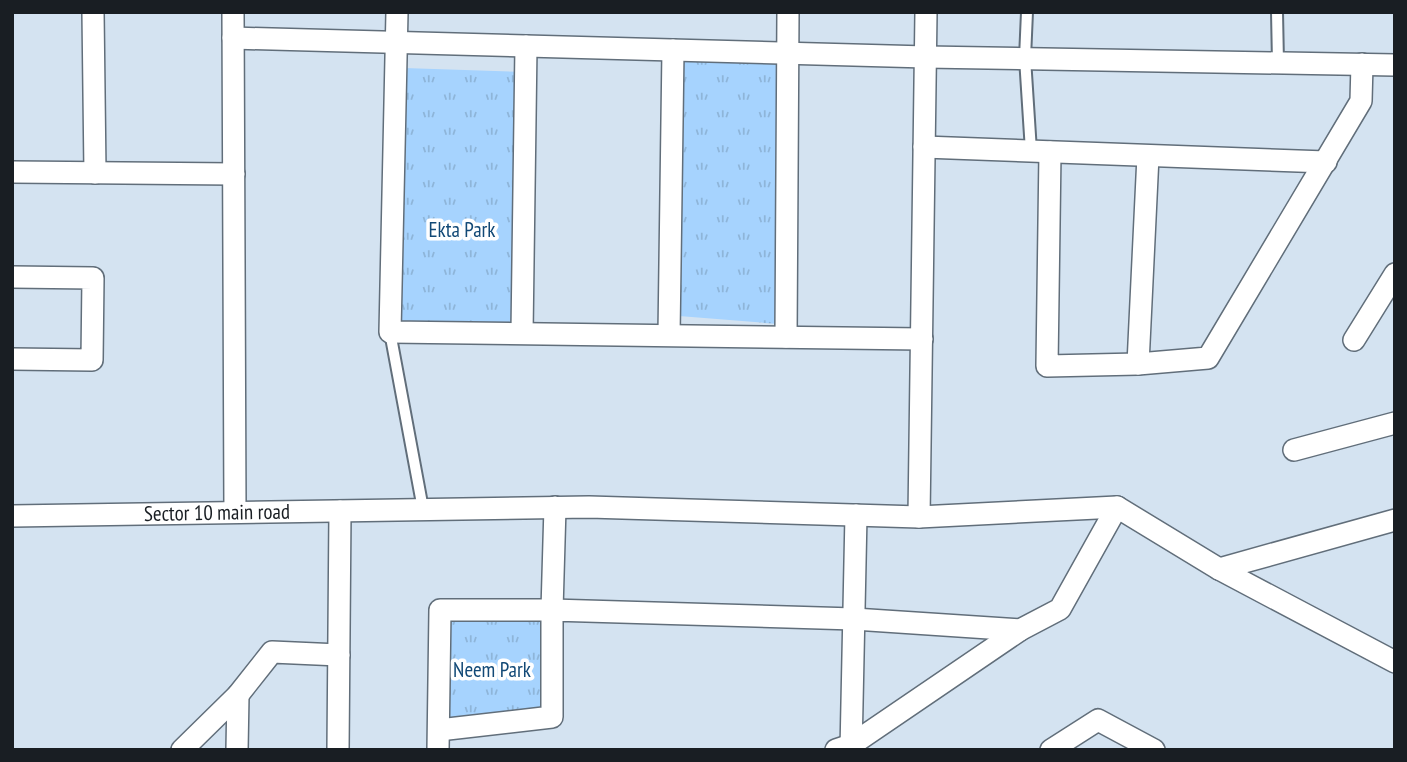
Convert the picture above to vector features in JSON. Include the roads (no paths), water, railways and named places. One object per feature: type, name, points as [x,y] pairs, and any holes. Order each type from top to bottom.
[{"type":"street","points":[[93,12],[95,173]]},
{"type":"street","points":[[233,12],[234,512]]},
{"type":"street","points":[[397,12],[390,332],[922,339]]},
{"type":"street","points":[[786,337],[788,12]]},
{"type":"street","points":[[919,517],[926,12]]},
{"type":"street","points":[[233,38],[926,57],[1395,65]]},
{"type":"street","points":[[522,333],[526,46]]},
{"type":"street","points":[[668,335],[673,50]]},
{"type":"street","points":[[1040,151],[1047,366],[1138,364],[1208,358],[1362,101],[1362,64]]},
{"type":"street","points":[[924,147],[1326,162]]},
{"type":"street","points":[[1138,364],[1148,156]]},
{"type":"street","points":[[12,172],[233,174]]},
{"type":"street","points":[[12,277],[93,278],[92,360],[12,359]]},
{"type":"street","points":[[1354,340],[1393,279]]},
{"type":"street","points":[[1294,450],[1395,422]]},
{"type":"street","points":[[555,507],[552,610],[552,717],[438,740],[440,610],[552,610],[854,619],[1020,630]]},
{"type":"street","name":"Sector 10 main road","points":[[12,516],[555,507],[919,517],[1117,507]]},
{"type":"street","points":[[846,748],[1020,630],[1060,609],[1117,507],[1219,569],[1395,662]]},
{"type":"street","points":[[338,750],[340,511]]},
{"type":"street","points":[[846,748],[854,619],[856,515]]},
{"type":"street","points":[[1219,569],[1395,520]]},
{"type":"street","points":[[181,750],[238,695],[272,652],[339,655]]},
{"type":"street","points":[[237,750],[238,695]]},
{"type":"street","points":[[1051,750],[1098,720],[1154,750]]},
{"type":"lane","points":[[1027,12],[1026,58],[1040,151]]},
{"type":"lane","points":[[1277,12],[1278,63]]},
{"type":"lane","points":[[390,332],[423,509]]},
{"type":"park label","name":"Ekta Park","points":[[462,230]]},
{"type":"park label","name":"Neem Park","points":[[492,670]]}]
